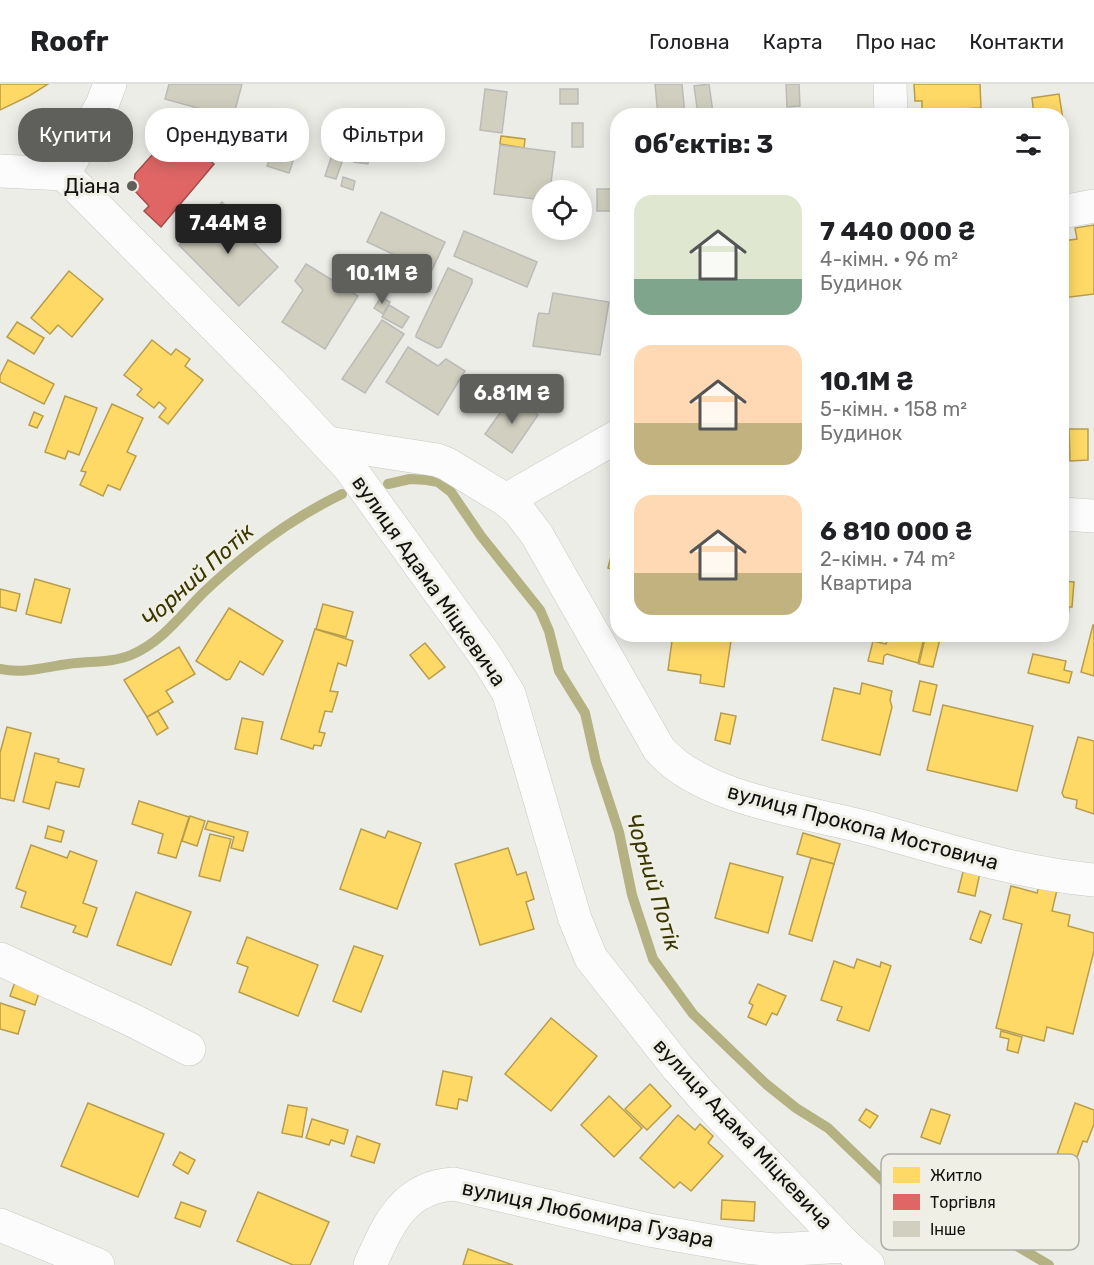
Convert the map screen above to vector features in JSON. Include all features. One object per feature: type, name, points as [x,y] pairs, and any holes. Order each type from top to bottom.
[{"type":"street","points":[[0,171],[64,174],[102,105],[110,84]]},
{"type":"street","points":[[890,84],[891,108]]},
{"type":"street","name":"вулиця Адама Міцкевича","points":[[64,174],[349,467],[480,648],[509,694],[575,919],[591,958],[705,1099],[857,1256]]},
{"type":"street","points":[[1069,211],[1094,206]]},
{"type":"street","points":[[506,500],[610,441]]},
{"type":"street","name":"вулиця Прокопа Мостовича","points":[[328,443],[437,460],[506,500],[518,510],[537,535],[659,749],[681,770],[750,800],[854,824],[1030,872],[1094,880]]},
{"type":"street","points":[[1069,514],[1094,516]]},
{"type":"street","points":[[0,959],[189,1049]]},
{"type":"street","name":"вулиця Любомира Гузара","points":[[370,1265],[392,1218],[419,1194],[444,1184],[454,1184],[650,1230],[745,1247],[857,1256]]},
{"type":"street","points":[[0,1225],[98,1265]]},
{"type":"building: Житло","points":[[0,84],[48,84],[0,110]]},
{"type":"building: Житло","points":[[914,84],[980,84],[981,108],[922,108],[922,101],[915,101]]},
{"type":"building: Житло","points":[[1059,94],[1061,108],[1033,108],[1032,98]]},
{"type":"building: Житло","points":[[501,136],[525,139],[524,148],[500,144]]},
{"type":"building: Житло","points":[[1094,225],[1094,294],[1069,297],[1069,240],[1077,239],[1075,228]]},
{"type":"building: Житло","points":[[69,271],[103,299],[72,337],[58,325],[50,334],[31,318]]},
{"type":"building: Житло","points":[[17,322],[44,338],[34,354],[7,337]]},
{"type":"building: Житло","points":[[152,340],[171,355],[176,349],[190,359],[185,366],[203,380],[168,424],[159,417],[166,408],[159,402],[154,408],[137,395],[142,389],[124,375]]},
{"type":"building: Житло","points":[[8,360],[54,384],[44,404],[0,382],[0,376]]},
{"type":"building: Житло","points":[[65,396],[97,408],[79,455],[68,451],[65,459],[45,452]]},
{"type":"building: Житло","points":[[112,404],[143,418],[127,452],[136,456],[120,490],[108,485],[103,496],[80,485],[86,472],[81,471]]},
{"type":"building: Житло","points":[[34,412],[43,416],[37,428],[29,425]]},
{"type":"building: Житло","points":[[1069,429],[1088,429],[1088,460],[1070,461]]},
{"type":"building: Житло","points":[[35,579],[70,589],[61,623],[26,614]]},
{"type":"building: Житло","points":[[1069,582],[1074,582],[1072,607],[1069,607]]},
{"type":"building: Житло","points":[[0,589],[20,594],[16,611],[0,607]]},
{"type":"building: Житло","points":[[323,604],[353,612],[346,637],[316,629]]},
{"type":"building: Житло","points":[[229,608],[283,641],[263,675],[240,661],[230,679],[226,680],[196,661]]},
{"type":"building: Житло","points":[[1094,625],[1094,676],[1081,672]]},
{"type":"building: Житло","points":[[315,629],[353,641],[346,666],[338,663],[330,691],[338,692],[332,712],[325,711],[319,732],[325,733],[321,746],[314,745],[313,749],[281,739]]},
{"type":"building: Житло","points":[[672,642],[731,642],[724,687],[700,683],[701,675],[668,670]]},
{"type":"building: Житло","points":[[873,642],[886,644],[887,642],[923,642],[918,663],[887,654],[884,656],[883,664],[868,661]]},
{"type":"building: Житло","points":[[924,642],[939,642],[933,667],[919,664]]},
{"type":"building: Житло","points":[[425,643],[445,667],[429,679],[410,655]]},
{"type":"building: Житло","points":[[179,647],[195,674],[166,691],[173,702],[147,717],[124,680]]},
{"type":"building: Житло","points":[[1033,654],[1066,661],[1064,670],[1072,672],[1069,683],[1028,673]]},
{"type":"building: Житло","points":[[920,681],[937,685],[930,715],[913,711]]},
{"type":"building: Житло","points":[[862,683],[892,691],[890,700],[892,707],[880,755],[822,740],[834,688],[860,694]]},
{"type":"building: Житло","points":[[943,705],[1033,726],[1017,791],[927,770]]},
{"type":"building: Житло","points":[[158,711],[168,728],[157,735],[147,717]]},
{"type":"building: Житло","points":[[721,713],[736,716],[730,744],[715,740]]},
{"type":"building: Житло","points":[[242,718],[263,722],[257,754],[235,749]]},
{"type":"building: Житло","points":[[7,727],[31,733],[14,801],[0,798],[0,753]]},
{"type":"building: Житло","points":[[1078,737],[1094,741],[1094,814],[1076,808],[1077,800],[1064,797],[1062,793]]},
{"type":"building: Житло","points":[[35,753],[84,769],[79,787],[56,782],[49,809],[23,802]]},
{"type":"building: Житло","points":[[139,801],[189,817],[176,858],[158,853],[163,834],[132,824]]},
{"type":"building: Житло","points":[[190,816],[205,821],[197,846],[182,841]]},
{"type":"building: Житло","points":[[208,821],[248,832],[243,851],[231,848],[234,837],[205,829]]},
{"type":"building: Житло","points":[[48,826],[64,831],[61,842],[45,838]]},
{"type":"building: Житло","points":[[361,829],[385,838],[388,831],[421,843],[397,909],[340,889]]},
{"type":"building: Житло","points":[[803,833],[840,844],[834,864],[797,854]]},
{"type":"building: Житло","points":[[210,834],[231,839],[220,881],[199,876]]},
{"type":"building: Житло","points":[[31,845],[67,858],[70,851],[97,861],[83,903],[97,908],[87,937],[73,932],[76,926],[21,907],[26,892],[16,888]]},
{"type":"building: Житло","points":[[508,848],[517,875],[526,872],[534,899],[526,902],[534,929],[480,945],[455,864]]},
{"type":"building: Житло","points":[[811,858],[834,864],[812,941],[789,934]]},
{"type":"building: Житло","points":[[730,863],[783,877],[768,933],[715,918]]},
{"type":"building: Житло","points":[[965,864],[981,868],[975,896],[958,892]]},
{"type":"building: Житло","points":[[1011,886],[1037,893],[1039,886],[1057,890],[1052,911],[1070,915],[1068,926],[1094,933],[1094,951],[1073,1034],[1047,1027],[1044,1041],[996,1028],[1022,924],[1003,919]]},
{"type":"building: Житло","points":[[136,892],[191,912],[171,965],[117,945]]},
{"type":"building: Житло","points":[[980,911],[991,915],[981,943],[970,939]]},
{"type":"building: Житло","points":[[247,937],[318,965],[298,1016],[239,992],[248,967],[237,963]]},
{"type":"building: Житло","points":[[354,946],[383,956],[361,1012],[333,1001]]},
{"type":"building: Житло","points":[[857,959],[880,967],[881,962],[891,966],[869,1031],[837,1020],[842,1007],[821,1000],[834,961],[854,968]]},
{"type":"building: Житло","points":[[15,982],[40,990],[35,1005],[10,996]]},
{"type":"building: Житло","points":[[758,984],[786,996],[777,1015],[772,1013],[766,1025],[748,1017],[753,1005],[749,1003]]},
{"type":"building: Житло","points":[[0,1003],[25,1011],[18,1034],[0,1029]]},
{"type":"building: Житло","points":[[551,1018],[597,1056],[551,1111],[505,1074]]},
{"type":"building: Житло","points":[[1001,1031],[1022,1037],[1018,1053],[1007,1050],[1009,1039],[1000,1037]]},
{"type":"building: Житло","points":[[443,1071],[472,1077],[467,1101],[459,1099],[457,1109],[436,1105]]},
{"type":"building: Житло","points":[[650,1084],[671,1106],[647,1130],[625,1109]]},
{"type":"building: Житло","points":[[609,1096],[642,1128],[614,1157],[581,1125]]},
{"type":"building: Житло","points":[[88,1103],[164,1134],[138,1197],[61,1166]]},
{"type":"building: Житло","points":[[1075,1103],[1094,1110],[1094,1124],[1087,1142],[1083,1141],[1078,1154],[1057,1154]]},
{"type":"building: Житло","points":[[288,1105],[307,1108],[302,1137],[282,1133]]},
{"type":"building: Житло","points":[[866,1109],[878,1116],[870,1128],[859,1120]]},
{"type":"building: Житло","points":[[931,1109],[950,1115],[940,1144],[921,1137]]},
{"type":"building: Житло","points":[[678,1115],[695,1130],[700,1124],[713,1136],[708,1143],[723,1156],[691,1191],[680,1182],[674,1188],[640,1158]]},
{"type":"building: Житло","points":[[312,1119],[348,1130],[344,1144],[331,1140],[329,1145],[306,1138]]},
{"type":"building: Житло","points":[[357,1136],[380,1144],[374,1163],[351,1156]]},
{"type":"building: Житло","points":[[180,1152],[195,1160],[188,1174],[173,1165]]},
{"type":"building: Житло","points":[[258,1192],[329,1222],[310,1265],[293,1265],[237,1241]]},
{"type":"building: Житло","points":[[722,1200],[755,1202],[754,1221],[721,1219]]},
{"type":"building: Житло","points":[[181,1202],[206,1211],[200,1227],[175,1218]]},
{"type":"building: Житло","points":[[468,1249],[513,1265],[463,1265]]},
{"type":"building: Торгівля","points":[[146,162],[212,162],[214,164],[161,227],[144,211],[149,206],[134,190],[135,174]]},
{"type":"building: Інше","points":[[169,84],[242,84],[236,108],[197,108],[165,99]]},
{"type":"building: Інше","points":[[655,84],[682,84],[684,108],[657,108]]},
{"type":"building: Інше","points":[[709,84],[712,108],[697,108],[694,86]]},
{"type":"building: Інше","points":[[786,84],[799,84],[800,106],[787,107]]},
{"type":"building: Інше","points":[[485,89],[507,92],[502,133],[480,130]]},
{"type":"building: Інше","points":[[560,89],[578,89],[578,104],[560,104]]},
{"type":"building: Інше","points":[[572,123],[583,123],[583,147],[572,147]]},
{"type":"building: Інше","points":[[500,145],[555,152],[551,180],[532,180],[532,199],[494,194]]},
{"type":"building: Інше","points":[[269,162],[293,162],[289,173],[267,166]]},
{"type":"building: Інше","points":[[330,162],[342,162],[336,179],[325,176]]},
{"type":"building: Інше","points":[[343,177],[355,181],[353,190],[341,186]]},
{"type":"building: Інше","points":[[597,189],[610,189],[610,211],[597,211]]},
{"type":"building: Інше","points":[[222,202],[235,215],[231,220],[278,267],[239,306],[179,245]]},
{"type":"building: Інше","points":[[381,212],[445,242],[431,272],[367,242]]},
{"type":"building: Інше","points":[[464,231],[537,262],[527,287],[454,256]]},
{"type":"building: Інше","points":[[306,264],[358,296],[325,349],[282,322],[303,290],[295,281]]},
{"type":"building: Інше","points":[[448,268],[472,279],[472,283],[441,347],[437,348],[416,335]]},
{"type":"building: Інше","points":[[553,293],[609,302],[600,355],[533,346],[538,315],[539,313],[549,314]]},
{"type":"building: Інше","points":[[381,297],[390,302],[383,314],[374,308]]},
{"type":"building: Інше","points":[[389,305],[409,317],[402,328],[382,317]]},
{"type":"building: Інше","points":[[382,320],[404,334],[365,393],[342,379]]},
{"type":"building: Інше","points":[[408,347],[438,366],[446,359],[465,371],[438,415],[386,382]]},
{"type":"building: Інше","points":[[512,396],[538,415],[512,453],[485,434]]},
{"type":"waterway","name":"Чорний Потік","points":[[388,484],[410,479],[427,480],[438,482],[451,492],[481,536],[540,610],[549,631],[559,671],[585,713],[596,762],[619,832],[632,895],[653,959],[693,1014],[766,1084],[796,1108],[828,1128],[881,1179]]},
{"type":"waterway","name":"Чорний Потік","points":[[0,669],[26,670],[108,661],[124,658],[142,650],[162,635],[204,592],[252,550],[304,514],[342,494]]},
{"type":"waterway","name":"Чорний Потік","points":[[1024,1250],[1049,1265]]},
{"type":"place","name":"Діана","points":[[132,186]]}]
